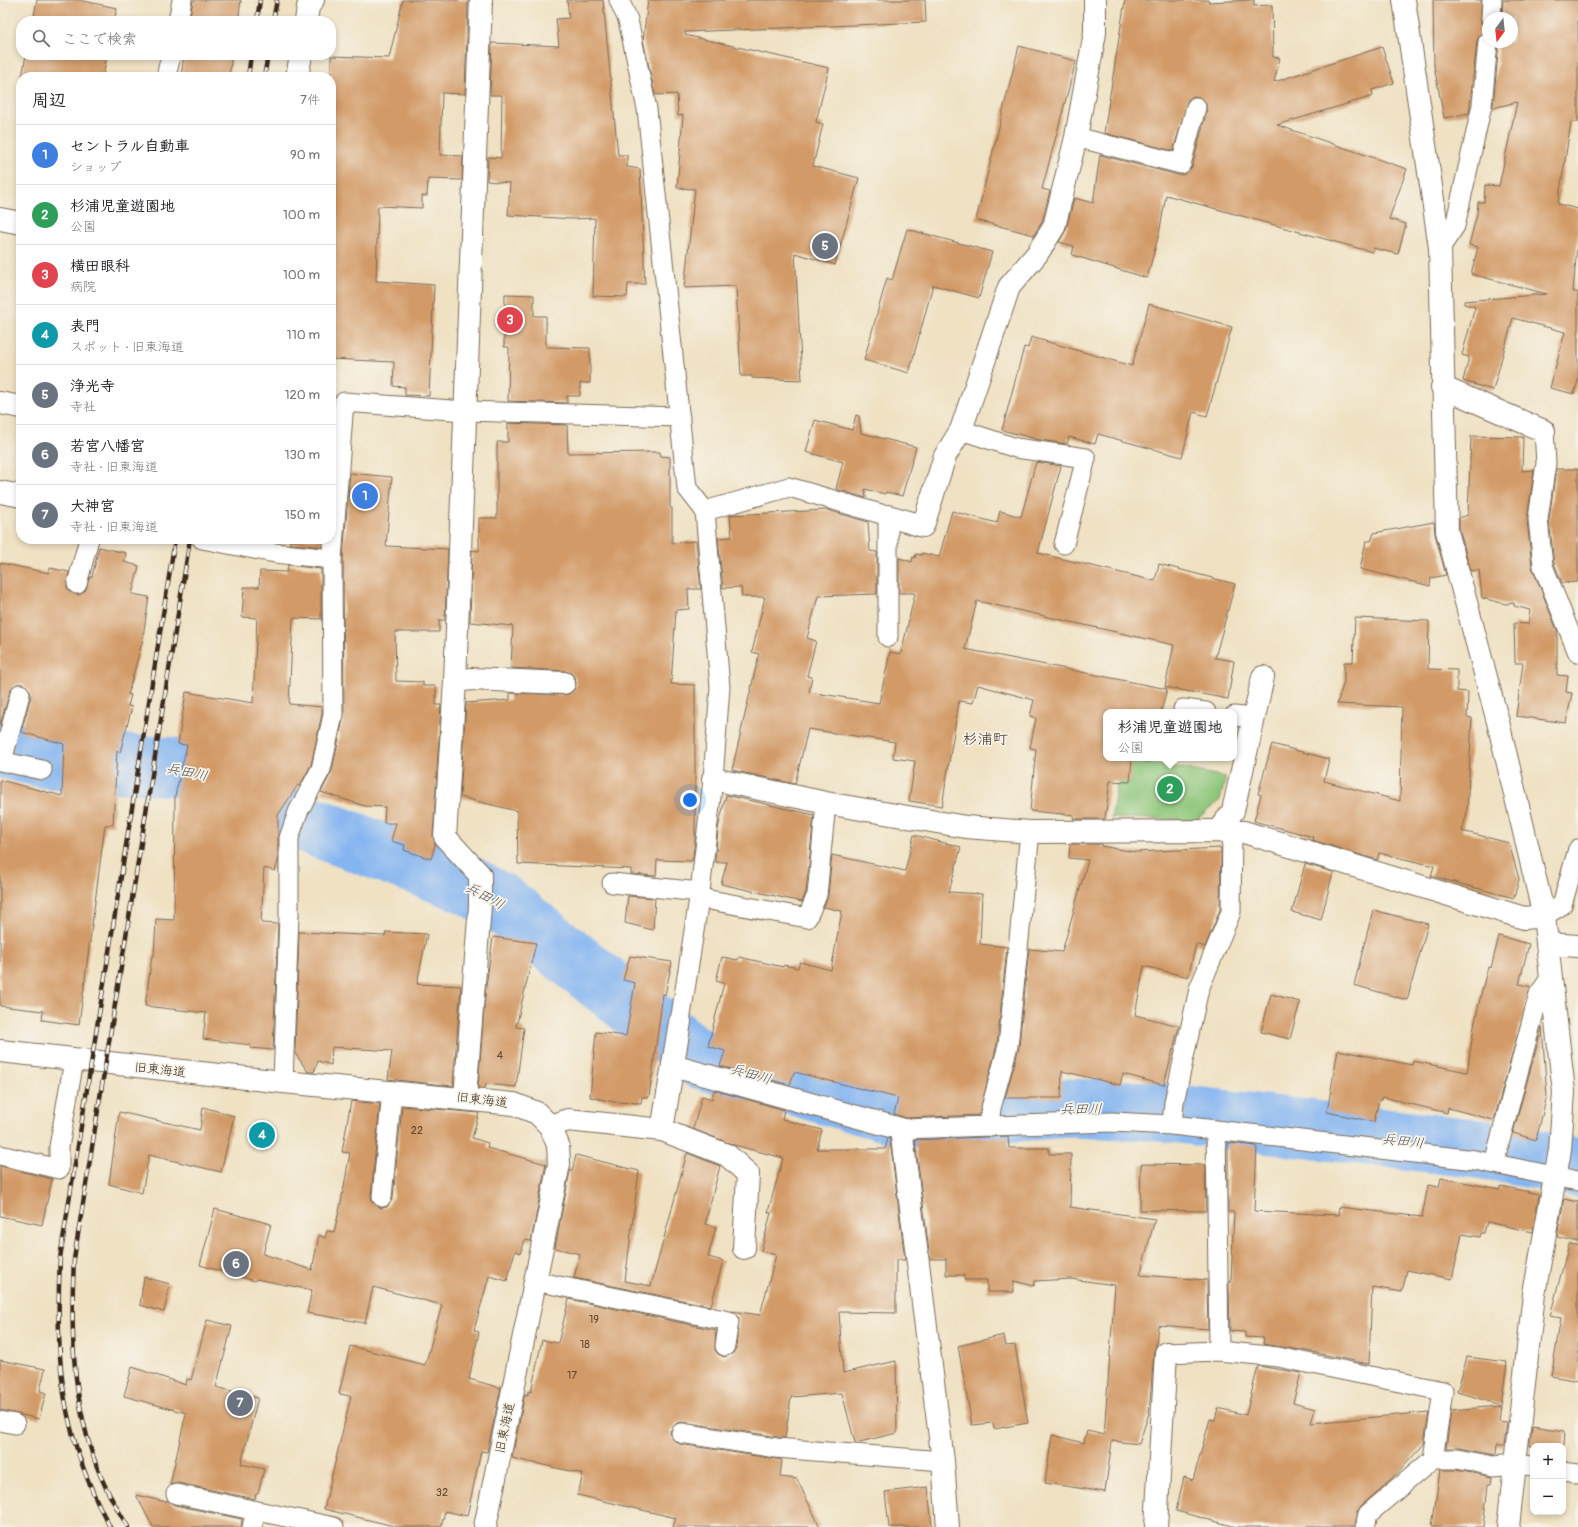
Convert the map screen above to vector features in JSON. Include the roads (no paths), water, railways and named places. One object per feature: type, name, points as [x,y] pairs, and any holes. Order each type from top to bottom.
[{"type":"street","points":[[307,16],[308,6],[313,0]]},
{"type":"street","points":[[465,1098],[480,906],[480,875],[445,837],[455,681],[481,0]]},
{"type":"street","points":[[888,516],[923,526],[945,456],[961,430],[1009,286],[1037,254],[1054,227],[1076,137],[1095,33],[1095,0]]},
{"type":"street","points":[[1404,0],[1440,248],[1442,387],[1447,531],[1498,722],[1544,916],[1564,1092],[1560,1150],[1534,1294],[1524,1465],[1508,1527]]},
{"type":"street","points":[[298,72],[300,60]]},
{"type":"street","points":[[0,219],[16,222]]},
{"type":"street","points":[[1442,387],[1544,431]]},
{"type":"street","points":[[0,403],[16,406]]},
{"type":"street","points":[[0,492],[16,495]]},
{"type":"street","points":[[1225,831],[1233,811],[1244,717],[1263,677]]},
{"type":"street","points":[[455,681],[471,679],[564,682]]},
{"type":"street","points":[[713,779],[826,802],[966,827],[1030,832],[1244,832],[1524,918],[1544,916]]},
{"type":"street","points":[[1547,944],[1578,946]]},
{"type":"street","points":[[662,1130],[680,1022]]},
{"type":"street","name":"旧東海道","points":[[0,1051],[283,1082],[465,1098],[514,1104],[537,1113],[550,1126],[558,1145],[559,1164],[485,1527]]},
{"type":"street","points":[[674,1060],[901,1129],[943,1461],[948,1527]]},
{"type":"street","points":[[550,1126],[568,1120],[662,1130],[727,1155],[748,1174],[744,1248]]},
{"type":"street","points":[[1156,1527],[1166,1353]]},
{"type":"lane","points":[[179,16],[182,0]]},
{"type":"lane","points":[[619,0],[628,20],[647,108],[688,488],[705,511],[720,687],[713,779],[700,895],[680,1022]]},
{"type":"lane","points":[[1491,12],[1492,0]]},
{"type":"lane","points":[[1440,248],[1455,226],[1482,105],[1487,48]]},
{"type":"lane","points":[[167,72],[170,60]]},
{"type":"lane","points":[[1076,137],[1181,164],[1196,107]]},
{"type":"lane","points":[[336,507],[344,402],[465,411],[680,417]]},
{"type":"lane","points":[[961,430],[1016,448],[1086,458],[1064,544]]},
{"type":"lane","points":[[1544,431],[1546,463],[1538,520],[1543,566],[1578,653]]},
{"type":"lane","points":[[705,511],[788,487],[888,516],[888,637]]},
{"type":"lane","points":[[77,584],[88,544]]},
{"type":"lane","points":[[228,544],[275,553],[332,559]]},
{"type":"lane","points":[[283,1082],[289,915],[289,838],[298,812],[321,769],[333,715],[333,544]]},
{"type":"lane","points":[[20,694],[3,756],[42,770]]},
{"type":"lane","points":[[612,884],[700,895],[807,918],[817,895],[826,802]]},
{"type":"lane","points":[[1172,1124],[1174,1102],[1199,989],[1231,912],[1225,831]]},
{"type":"lane","points":[[989,1119],[1008,1046],[1030,832]]},
{"type":"lane","points":[[1544,916],[1562,905],[1578,849]]},
{"type":"lane","points":[[1494,1162],[1539,994],[1552,977]]},
{"type":"lane","points":[[0,1155],[59,1169],[59,1147],[74,1060]]},
{"type":"lane","points":[[382,1197],[392,1091]]},
{"type":"lane","points":[[901,1129],[989,1119],[1172,1124],[1494,1162],[1578,1182]]},
{"type":"lane","points":[[1216,1130],[1219,1351]]},
{"type":"lane","points":[[535,1281],[729,1322],[725,1346]]},
{"type":"lane","points":[[1166,1353],[1219,1351],[1278,1357],[1442,1391],[1433,1459]]},
{"type":"lane","points":[[681,1433],[776,1448],[943,1461]]},
{"type":"lane","points":[[1365,1527],[1368,1514],[1433,1459],[1457,1459],[1493,1466],[1524,1465]]},
{"type":"lane","points":[[1566,1471],[1578,1473]]},
{"type":"lane","points":[[176,1494],[254,1519],[334,1527]]},
{"type":"waterway","name":"兵田川","points":[[0,748],[47,759],[175,767],[222,780],[278,813],[466,884],[501,903],[699,1059],[907,1118],[931,1119],[1067,1108],[1152,1111],[1480,1149],[1578,1168]]},
{"type":"railway","points":[[258,16],[260,0]]},
{"type":"railway","points":[[274,16],[277,0]]},
{"type":"railway","points":[[249,72],[250,60]]},
{"type":"railway","points":[[265,72],[267,60]]},
{"type":"railway","points":[[110,1527],[93,1493],[80,1460],[64,1396],[60,1364],[59,1330],[60,1258],[174,544]]},
{"type":"railway","points":[[128,1527],[114,1504],[95,1463],[80,1406],[73,1347],[74,1259],[189,544]]},
{"type":"place","name":"浄光寺","points":[[825,246]]},
{"type":"place","name":"横田眼科","points":[[510,320]]},
{"type":"place","name":"セントラル自動車","points":[[365,496]]},
{"type":"place","name":"杉浦児童遊園地","points":[[1170,789]]},
{"type":"place","name":"表門","points":[[262,1135]]},
{"type":"place","name":"若宮八幡宮","points":[[236,1264]]},
{"type":"place","name":"大神宮","points":[[240,1403]]},
{"type":"district","name":"杉浦町","points":[[985,739]]}]
